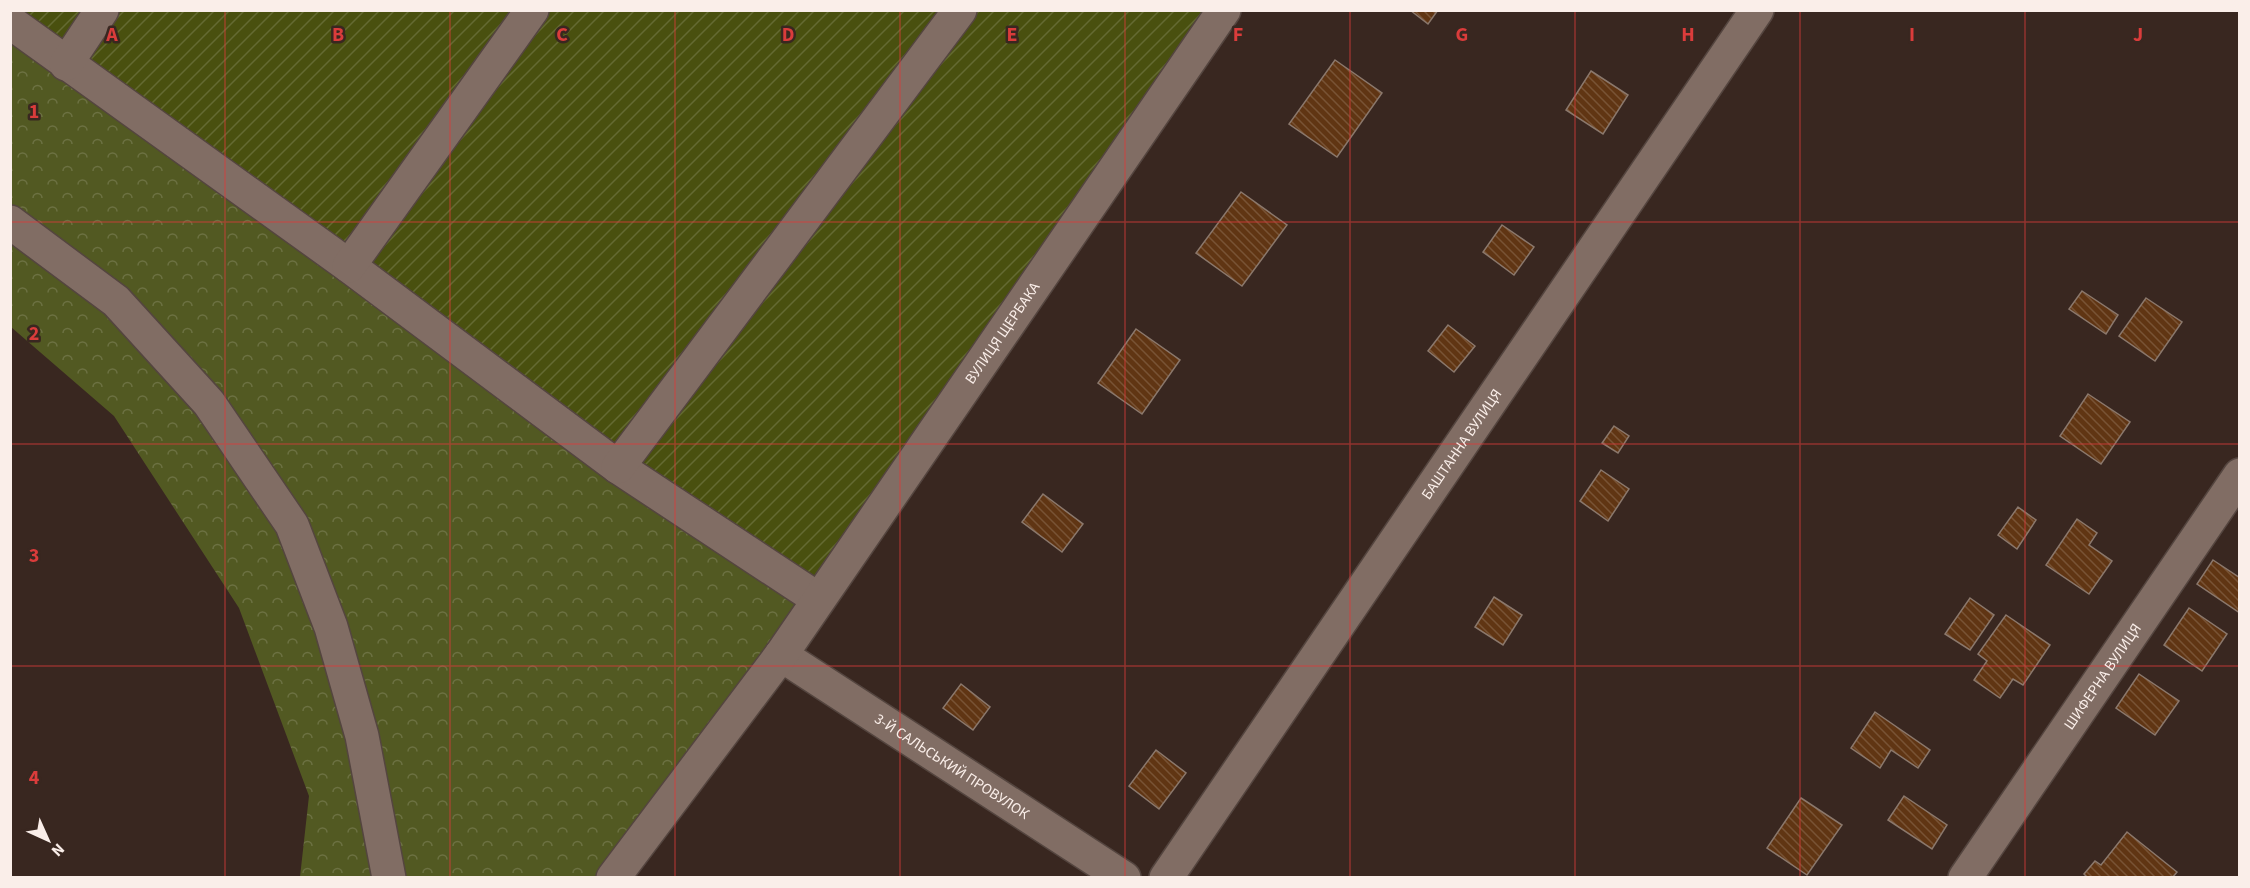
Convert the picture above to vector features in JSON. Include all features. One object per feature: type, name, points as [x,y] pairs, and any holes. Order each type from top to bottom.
[{"type":"street","points":[[66,64],[102,10]]},
{"type":"street","points":[[349,266],[532,10]]},
{"type":"street","points":[[618,467],[960,10]]},
{"type":"street","name":"ВУЛИЦЯ ЩЕРБАКА","points":[[613,878],[781,655],[1224,10]]},
{"type":"street","name":"БАШТАННА ВУЛИЦЯ","points":[[1166,878],[1757,10]]},
{"type":"street","points":[[10,22],[349,266],[618,467],[818,599]]},
{"type":"street","points":[[10,222],[116,301],[209,403],[292,525],[331,627],[362,736],[389,878]]},
{"type":"street","name":"ШИФЕРНА ВУЛИЦЯ","points":[[1965,878],[2240,475]]},
{"type":"street","name":"3-Й САЛЬСЬКИЙ ПРОВУЛОК","points":[[781,655],[1124,878]]},
{"type":"green space","points":[[10,11],[1224,11],[818,599]]},
{"type":"green space","points":[[10,22],[818,599],[613,877],[300,877],[309,796],[239,608],[114,416],[11,327]]},
{"type":"building","points":[[1410,10],[1438,10],[1428,24]]},
{"type":"building","points":[[1335,60],[1382,93],[1337,157],[1289,124]]},
{"type":"building","points":[[1591,71],[1628,95],[1603,134],[1566,110]]},
{"type":"building","points":[[1241,192],[1287,225],[1242,286],[1196,253]]},
{"type":"building","points":[[1502,225],[1534,247],[1514,275],[1483,252]]},
{"type":"building","points":[[2082,291],[2118,315],[2106,334],[2069,309]]},
{"type":"building","points":[[2146,298],[2182,322],[2155,361],[2119,336]]},
{"type":"building","points":[[1448,325],[1475,346],[1454,372],[1428,351]]},
{"type":"building","points":[[1136,329],[1180,360],[1142,414],[1098,383]]},
{"type":"building","points":[[2088,394],[2130,422],[2101,464],[2060,436]]},
{"type":"building","points":[[1614,426],[1629,436],[1618,453],[1602,443]]},
{"type":"building","points":[[1601,470],[1629,489],[1608,521],[1580,501]]},
{"type":"building","points":[[1043,494],[1083,524],[1062,552],[1022,522]]},
{"type":"building","points":[[2018,507],[2036,520],[2017,549],[1998,535]]},
{"type":"building","points":[[2077,519],[2097,533],[2089,545],[2112,561],[2089,594],[2046,565]]},
{"type":"building","points":[[2213,560],[2240,578],[2240,613],[2197,584]]},
{"type":"building","points":[[1494,597],[1522,615],[1503,645],[1475,627]]},
{"type":"building","points":[[1970,598],[1994,615],[1970,650],[1945,634]]},
{"type":"building","points":[[2189,608],[2227,634],[2202,671],[2164,645]]},
{"type":"building","points":[[2006,615],[2050,645],[2023,685],[2013,679],[2000,698],[1974,680],[1987,661],[1978,654]]},
{"type":"building","points":[[2139,674],[2179,701],[2155,735],[2116,708]]},
{"type":"building","points":[[961,684],[990,707],[973,730],[943,708]]},
{"type":"building","points":[[1875,712],[1930,750],[1918,768],[1891,750],[1880,768],[1851,748]]},
{"type":"building","points":[[1156,750],[1186,773],[1159,809],[1129,786]]},
{"type":"building","points":[[1904,796],[1947,825],[1932,849],[1888,820]]},
{"type":"building","points":[[1801,798],[1842,825],[1807,875],[1767,848]]},
{"type":"building","points":[[2127,832],[2177,872],[2172,878],[2088,878],[2084,874],[2095,861],[2101,865]]}]
